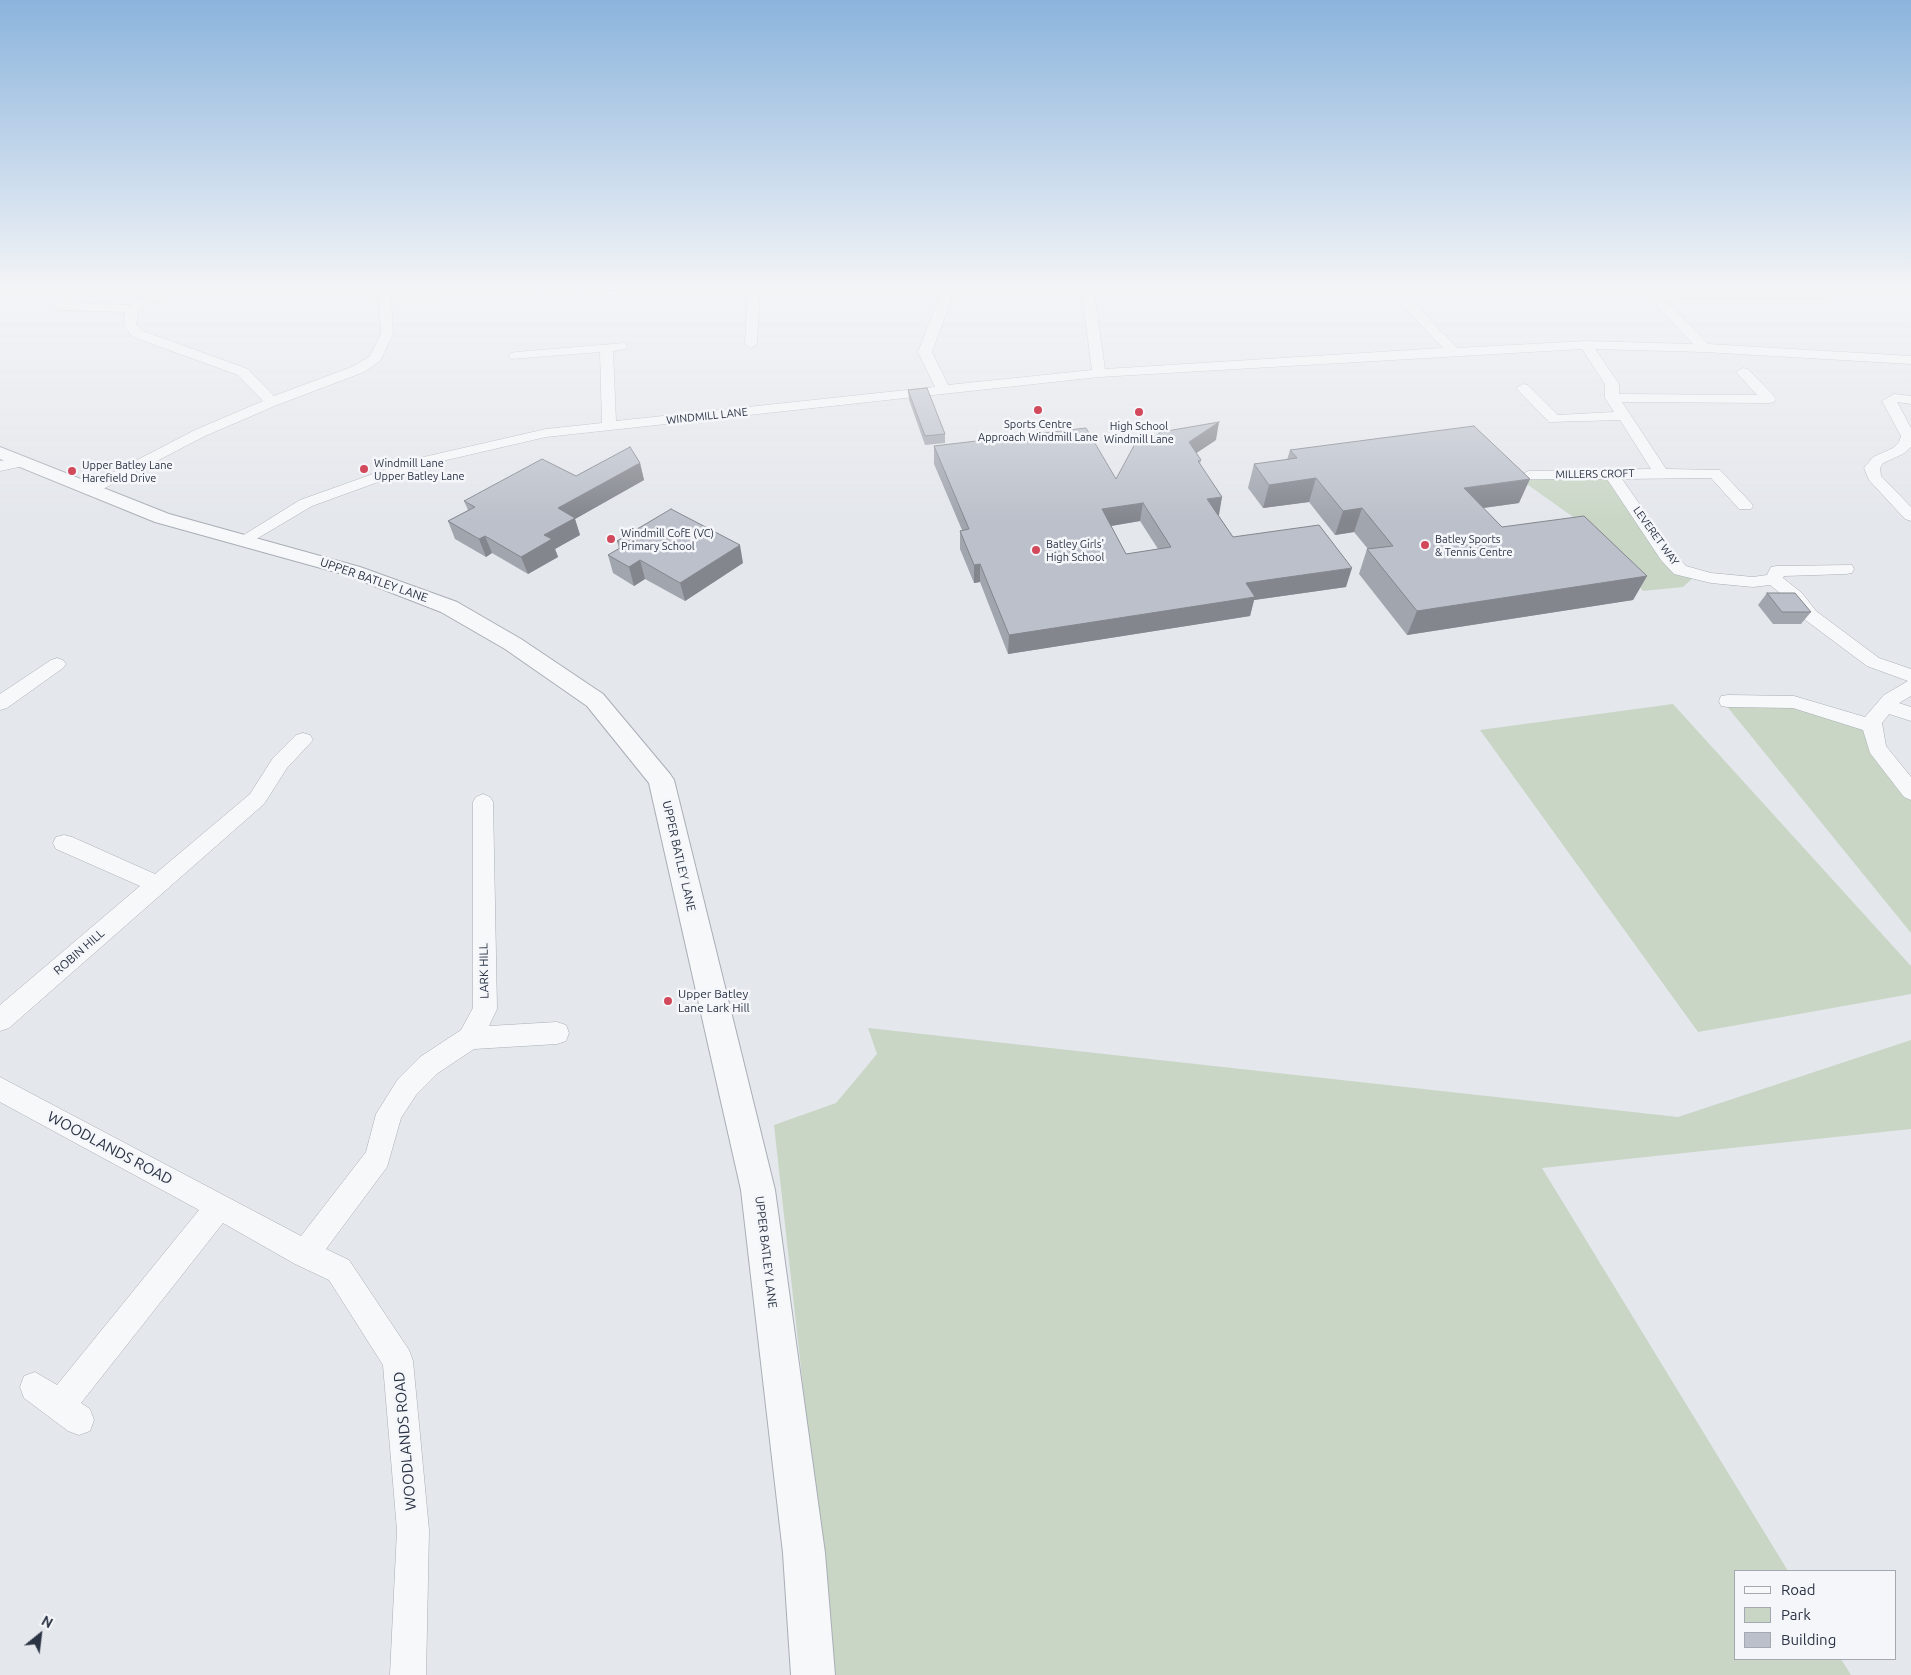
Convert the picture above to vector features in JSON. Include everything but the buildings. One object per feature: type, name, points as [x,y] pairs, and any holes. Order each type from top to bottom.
[{"type":"street","points":[[221,364],[243,372],[272,402]]},
{"type":"street","points":[[92,489],[200,433],[272,402],[326,383],[365,364]]},
{"type":"street","points":[[609,426],[612,364]]},
{"type":"street","points":[[931,364],[943,390]]},
{"type":"street","points":[[1098,364],[1099,373]]},
{"type":"street","name":"WINDMILL LANE","points":[[242,541],[306,503],[420,462],[546,433],[1099,373],[1241,364]]},
{"type":"street","points":[[1599,364],[1612,384],[1612,398],[1661,473]]},
{"type":"street","points":[[1612,398],[1769,399],[1743,372]]},
{"type":"street","points":[[1523,388],[1554,419],[1625,416]]},
{"type":"street","points":[[1911,400],[1894,398],[1889,401],[1908,436],[1906,444],[1898,451],[1878,460],[1872,468],[1874,477],[1911,516]]},
{"type":"street","name":"UPPER BATLEY LANE","points":[[8,460],[92,489],[162,518],[354,571],[449,607],[513,644],[595,700],[661,780],[758,1190],[804,1553],[813,1675]]},
{"type":"street","name":"MILLERS CROFT","points":[[1529,476],[1715,473],[1745,506]]},
{"type":"street","name":"LEVERET WAY","points":[[1611,474],[1667,556],[1680,570],[1711,578],[1753,582],[1774,580],[1777,571],[1846,569]]},
{"type":"street","points":[[1891,494],[1911,497]]},
{"type":"street","points":[[1774,580],[1796,598],[1810,615],[1867,657],[1911,676]]},
{"type":"street","points":[[0,703],[57,664]]},
{"type":"street","points":[[1911,687],[1886,706],[1872,721],[1877,748],[1911,792]]},
{"type":"street","points":[[1728,700],[1794,702],[1872,726]]},
{"type":"street","points":[[1886,706],[1911,714]]},
{"type":"street","name":"ROBIN HILL","points":[[0,1020],[257,799],[280,763],[304,740]]},
{"type":"street","name":"LARK HILL","points":[[305,1254],[378,1158],[389,1114],[407,1087],[429,1065],[470,1038],[485,1009],[483,802]]},
{"type":"street","points":[[64,843],[157,884]]},
{"type":"street","points":[[470,1038],[557,1033]]},
{"type":"street","name":"WOODLANDS ROAD","points":[[0,1089],[305,1254],[339,1270],[398,1361],[413,1530],[408,1675]]},
{"type":"street","points":[[36,1387],[70,1413],[219,1206]]},
{"type":"green space","points":[[1606,477],[1694,577],[1683,587],[1643,591],[1600,536],[1521,480]]},
{"type":"green space","points":[[1779,703],[1869,726],[1911,797],[1911,933],[1725,704]]},
{"type":"green space","points":[[1673,704],[1911,966],[1911,994],[1698,1032],[1480,730]]},
{"type":"green space","points":[[868,1028],[1678,1117],[1911,1040],[1911,1129],[1542,1168],[1787,1570],[1734,1570],[1734,1660],[1842,1660],[1851,1675],[835,1675],[774,1125],[836,1103],[877,1054]]},
{"type":"place","name":"Sports Centre Approach Windmill Lane","points":[[1038,410]]},
{"type":"place","name":"High School Windmill Lane","points":[[1139,412]]},
{"type":"place","name":"Windmill Lane Upper Batley Lane","points":[[364,469]]},
{"type":"place","name":"Upper Batley Lane Harefield Drive","points":[[72,471]]},
{"type":"place","name":"Windmill CofE (VC) Primary School","points":[[611,539]]},
{"type":"place","name":"Batley Sports & Tennis Centre","points":[[1425,545]]},
{"type":"place","name":"Batley Girls' High School","points":[[1036,550]]},
{"type":"place","name":"Upper Batley Lane Lark Hill","points":[[668,1001]]}]
